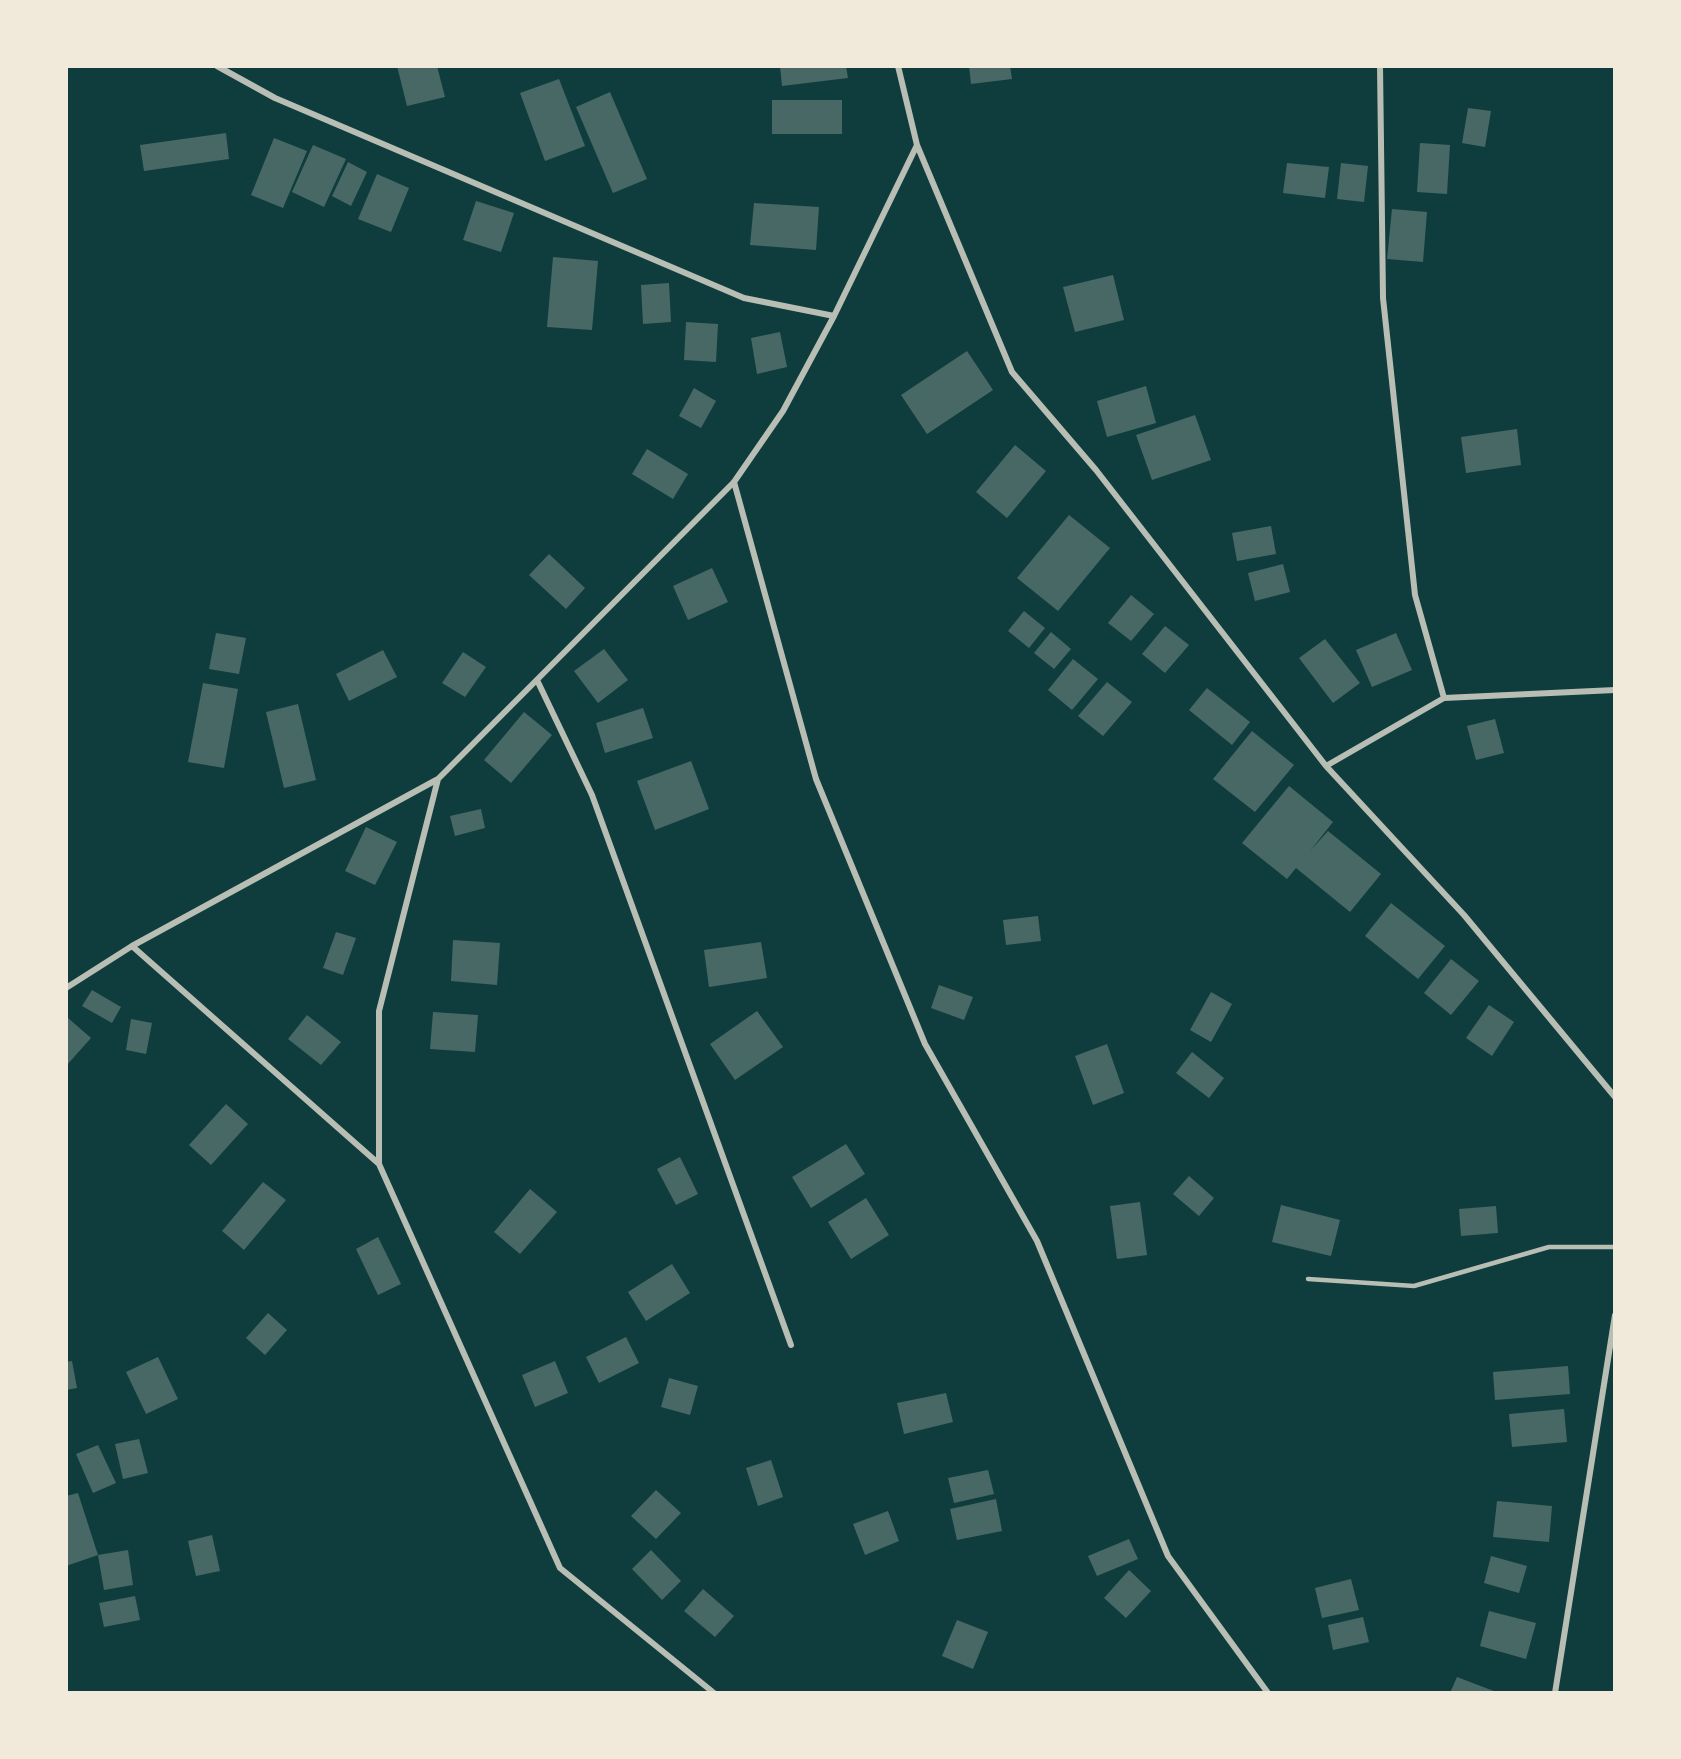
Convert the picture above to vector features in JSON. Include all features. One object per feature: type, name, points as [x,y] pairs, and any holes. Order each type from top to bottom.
[{"type":"street","points":[[217,66],[275,98],[744,298],[834,316]]},
{"type":"street","points":[[898,66],[917,145],[1012,372],[1096,470],[1326,766],[1464,915],[1615,1097]]},
{"type":"street","points":[[1380,66],[1383,298],[1415,595],[1444,698]]},
{"type":"street","points":[[66,988],[132,946],[438,779],[734,482],[783,411],[834,316],[917,145]]},
{"type":"street","points":[[734,482],[816,779],[925,1044],[1037,1240],[1168,1556],[1268,1693]]},
{"type":"street","points":[[537,680],[592,795],[791,1345]]},
{"type":"street","points":[[1326,766],[1444,698],[1615,690]]},
{"type":"street","points":[[438,779],[379,1011],[379,1164],[561,1568],[714,1693]]},
{"type":"street","points":[[132,946],[379,1164]]},
{"type":"street","points":[[1555,1693],[1615,1315]]},
{"type":"lane","points":[[1308,1279],[1414,1286],[1549,1247],[1615,1247]]},
{"type":"building","points":[[397,66],[437,66],[445,97],[407,106]]},
{"type":"building","points":[[780,66],[846,66],[848,78],[782,86]]},
{"type":"building","points":[[969,66],[1010,66],[1012,79],[971,84]]},
{"type":"building","points":[[559,79],[585,146],[545,161],[520,93]]},
{"type":"building","points":[[610,92],[647,179],[613,193],[576,107]]},
{"type":"building","points":[[772,100],[842,100],[842,134],[772,134]]},
{"type":"building","points":[[1468,108],[1491,111],[1485,147],[1462,143]]},
{"type":"building","points":[[226,133],[229,159],[144,171],[140,145]]},
{"type":"building","points":[[274,138],[307,151],[283,208],[251,195]]},
{"type":"building","points":[[1420,143],[1450,145],[1447,194],[1417,192]]},
{"type":"building","points":[[313,145],[346,159],[324,207],[292,192]]},
{"type":"building","points":[[348,162],[367,172],[351,206],[332,196]]},
{"type":"building","points":[[1287,163],[1329,167],[1325,198],[1283,193]]},
{"type":"building","points":[[1341,163],[1368,166],[1364,202],[1337,199]]},
{"type":"building","points":[[377,174],[409,188],[391,232],[358,219]]},
{"type":"building","points":[[476,201],[514,213],[501,252],[463,240]]},
{"type":"building","points":[[754,203],[819,207],[816,250],[750,245]]},
{"type":"building","points":[[1392,209],[1427,212],[1423,262],[1387,259]]},
{"type":"building","points":[[553,257],[598,261],[592,330],[547,327]]},
{"type":"building","points":[[1113,275],[1124,320],[1075,332],[1063,287]]},
{"type":"building","points":[[669,283],[671,322],[643,324],[641,285]]},
{"type":"building","points":[[686,322],[718,324],[716,362],[684,360]]},
{"type":"building","points":[[780,332],[787,367],[757,374],[751,338]]},
{"type":"building","points":[[967,351],[993,390],[927,434],[901,395]]},
{"type":"building","points":[[1146,386],[1156,423],[1107,437],[1097,401]]},
{"type":"building","points":[[694,388],[716,401],[701,428],[679,416]]},
{"type":"building","points":[[1195,415],[1211,460],[1152,480],[1136,435]]},
{"type":"building","points":[[1517,429],[1521,465],[1466,473],[1461,437]]},
{"type":"building","points":[[1015,445],[1046,471],[1007,518],[976,492]]},
{"type":"building","points":[[647,449],[688,474],[673,499],[632,474]]},
{"type":"building","points":[[1069,515],[1110,548],[1058,611],[1017,578]]},
{"type":"building","points":[[1271,526],[1276,554],[1237,561],[1232,533]]},
{"type":"building","points":[[549,554],[585,588],[566,609],[529,575]]},
{"type":"building","points":[[1283,564],[1290,592],[1255,601],[1248,573]]},
{"type":"building","points":[[712,568],[728,602],[688,620],[673,586]]},
{"type":"building","points":[[1131,595],[1154,614],[1131,641],[1108,623]]},
{"type":"building","points":[[1024,611],[1045,628],[1029,648],[1008,631]]},
{"type":"building","points":[[1165,626],[1189,645],[1165,673],[1142,654]]},
{"type":"building","points":[[1051,632],[1071,649],[1054,669],[1034,653]]},
{"type":"building","points":[[216,633],[246,638],[239,674],[209,669]]},
{"type":"building","points":[[1396,633],[1412,670],[1372,687],[1356,650]]},
{"type":"building","points":[[1325,639],[1360,683],[1333,703],[1299,658]]},
{"type":"building","points":[[604,649],[628,680],[598,703],[574,671]]},
{"type":"building","points":[[383,650],[397,677],[349,701],[336,674]]},
{"type":"building","points":[[463,652],[486,667],[465,697],[442,683]]},
{"type":"building","points":[[1073,659],[1098,679],[1072,710],[1048,690]]},
{"type":"building","points":[[1107,682],[1132,702],[1103,736],[1078,716]]},
{"type":"building","points":[[203,683],[238,689],[224,768],[188,762]]},
{"type":"building","points":[[1207,688],[1250,722],[1232,745],[1189,710]]},
{"type":"building","points":[[298,704],[316,780],[284,788],[266,712]]},
{"type":"building","points":[[643,708],[653,738],[605,753],[596,723]]},
{"type":"building","points":[[524,712],[552,735],[511,783],[484,760]]},
{"type":"building","points":[[1495,719],[1504,753],[1476,760],[1467,726]]},
{"type":"building","points":[[1252,731],[1294,765],[1255,812],[1213,779]]},
{"type":"building","points":[[691,761],[709,809],[655,830],[637,781]]},
{"type":"building","points":[[1289,786],[1333,822],[1310,851],[1328,831],[1381,874],[1350,912],[1296,868],[1287,879],[1242,843]]},
{"type":"building","points":[[481,809],[485,828],[455,836],[450,816]]},
{"type":"building","points":[[366,827],[397,842],[375,885],[345,871]]},
{"type":"building","points":[[1391,903],[1445,946],[1418,979],[1365,936]]},
{"type":"building","points":[[1038,916],[1041,941],[1006,945],[1003,920]]},
{"type":"building","points":[[336,932],[356,938],[343,975],[323,968]]},
{"type":"building","points":[[453,940],[500,943],[497,985],[451,981]]},
{"type":"building","points":[[761,942],[767,978],[709,987],[704,950]]},
{"type":"building","points":[[1451,959],[1479,981],[1451,1015],[1424,993]]},
{"type":"building","points":[[939,985],[973,997],[964,1020],[931,1008]]},
{"type":"building","points":[[92,990],[121,1007],[112,1023],[82,1006]]},
{"type":"building","points":[[1211,992],[1232,1004],[1211,1042],[1190,1030]]},
{"type":"building","points":[[1489,1005],[1514,1022],[1492,1056],[1466,1038]]},
{"type":"building","points":[[757,1011],[783,1047],[735,1080],[710,1044]]},
{"type":"building","points":[[433,1012],[478,1015],[475,1052],[430,1049]]},
{"type":"building","points":[[307,1015],[341,1042],[321,1065],[288,1039]]},
{"type":"building","points":[[68,1018],[91,1038],[66,1066],[66,1020]]},
{"type":"building","points":[[131,1019],[152,1023],[146,1054],[126,1050]]},
{"type":"building","points":[[1107,1044],[1124,1093],[1093,1105],[1075,1056]]},
{"type":"building","points":[[1192,1052],[1224,1078],[1209,1098],[1176,1073]]},
{"type":"building","points":[[226,1104],[248,1124],[211,1165],[189,1145]]},
{"type":"building","points":[[846,1144],[865,1174],[811,1208],[792,1177]]},
{"type":"building","points":[[680,1157],[698,1194],[676,1205],[657,1169]]},
{"type":"building","points":[[1189,1176],[1214,1198],[1199,1216],[1173,1194]]},
{"type":"building","points":[[263,1182],[286,1200],[244,1250],[222,1231]]},
{"type":"building","points":[[530,1189],[557,1212],[520,1254],[494,1232]]},
{"type":"building","points":[[866,1198],[889,1235],[851,1259],[828,1222]]},
{"type":"building","points":[[1140,1202],[1147,1255],[1117,1259],[1110,1206]]},
{"type":"building","points":[[1281,1205],[1340,1220],[1331,1256],[1272,1242]]},
{"type":"building","points":[[1496,1206],[1498,1233],[1461,1236],[1459,1209]]},
{"type":"building","points":[[378,1237],[401,1284],[378,1295],[356,1249]]},
{"type":"building","points":[[672,1264],[690,1293],[646,1321],[628,1292]]},
{"type":"building","points":[[268,1313],[287,1330],[265,1355],[246,1338]]},
{"type":"building","points":[[626,1337],[639,1363],[599,1383],[586,1357]]},
{"type":"building","points":[[158,1357],[178,1399],[146,1414],[126,1372]]},
{"type":"building","points":[[72,1361],[77,1388],[66,1390],[66,1362]]},
{"type":"building","points":[[555,1361],[568,1393],[535,1407],[522,1375]]},
{"type":"building","points":[[1568,1366],[1570,1394],[1495,1400],[1493,1372]]},
{"type":"building","points":[[669,1378],[698,1386],[690,1415],[661,1407]]},
{"type":"building","points":[[946,1393],[953,1422],[904,1434],[897,1403]]},
{"type":"building","points":[[1564,1409],[1567,1442],[1512,1447],[1509,1414]]},
{"type":"building","points":[[139,1439],[148,1473],[123,1479],[115,1444]]},
{"type":"building","points":[[98,1445],[116,1483],[93,1493],[76,1454]]},
{"type":"building","points":[[771,1460],[783,1497],[758,1506],[746,1468]]},
{"type":"building","points":[[988,1470],[994,1494],[954,1503],[948,1478]]},
{"type":"building","points":[[656,1490],[681,1513],[656,1539],[631,1516]]},
{"type":"building","points":[[78,1493],[98,1555],[66,1566],[66,1496]]},
{"type":"building","points":[[996,1499],[1002,1531],[957,1540],[950,1509]]},
{"type":"building","points":[[1497,1501],[1552,1506],[1549,1542],[1493,1537]]},
{"type":"building","points":[[888,1511],[899,1541],[865,1555],[853,1524]]},
{"type":"building","points":[[212,1535],[220,1571],[196,1576],[188,1541]]},
{"type":"building","points":[[1129,1539],[1138,1559],[1097,1576],[1088,1556]]},
{"type":"building","points":[[128,1550],[133,1585],[104,1590],[98,1555]]},
{"type":"building","points":[[651,1550],[681,1581],[662,1600],[632,1569]]},
{"type":"building","points":[[1491,1556],[1527,1566],[1519,1593],[1484,1583]]},
{"type":"building","points":[[1129,1570],[1151,1591],[1126,1618],[1104,1598]]},
{"type":"building","points":[[1351,1579],[1359,1610],[1322,1618],[1315,1588]]},
{"type":"building","points":[[703,1589],[734,1616],[715,1637],[684,1611]]},
{"type":"building","points":[[135,1596],[140,1620],[104,1627],[99,1603]]},
{"type":"building","points":[[1489,1611],[1536,1623],[1526,1659],[1480,1646]]},
{"type":"building","points":[[1363,1617],[1369,1642],[1333,1650],[1328,1625]]},
{"type":"building","points":[[957,1620],[988,1632],[973,1669],[942,1656]]},
{"type":"building","points":[[1457,1677],[1499,1693],[1450,1693]]}]
